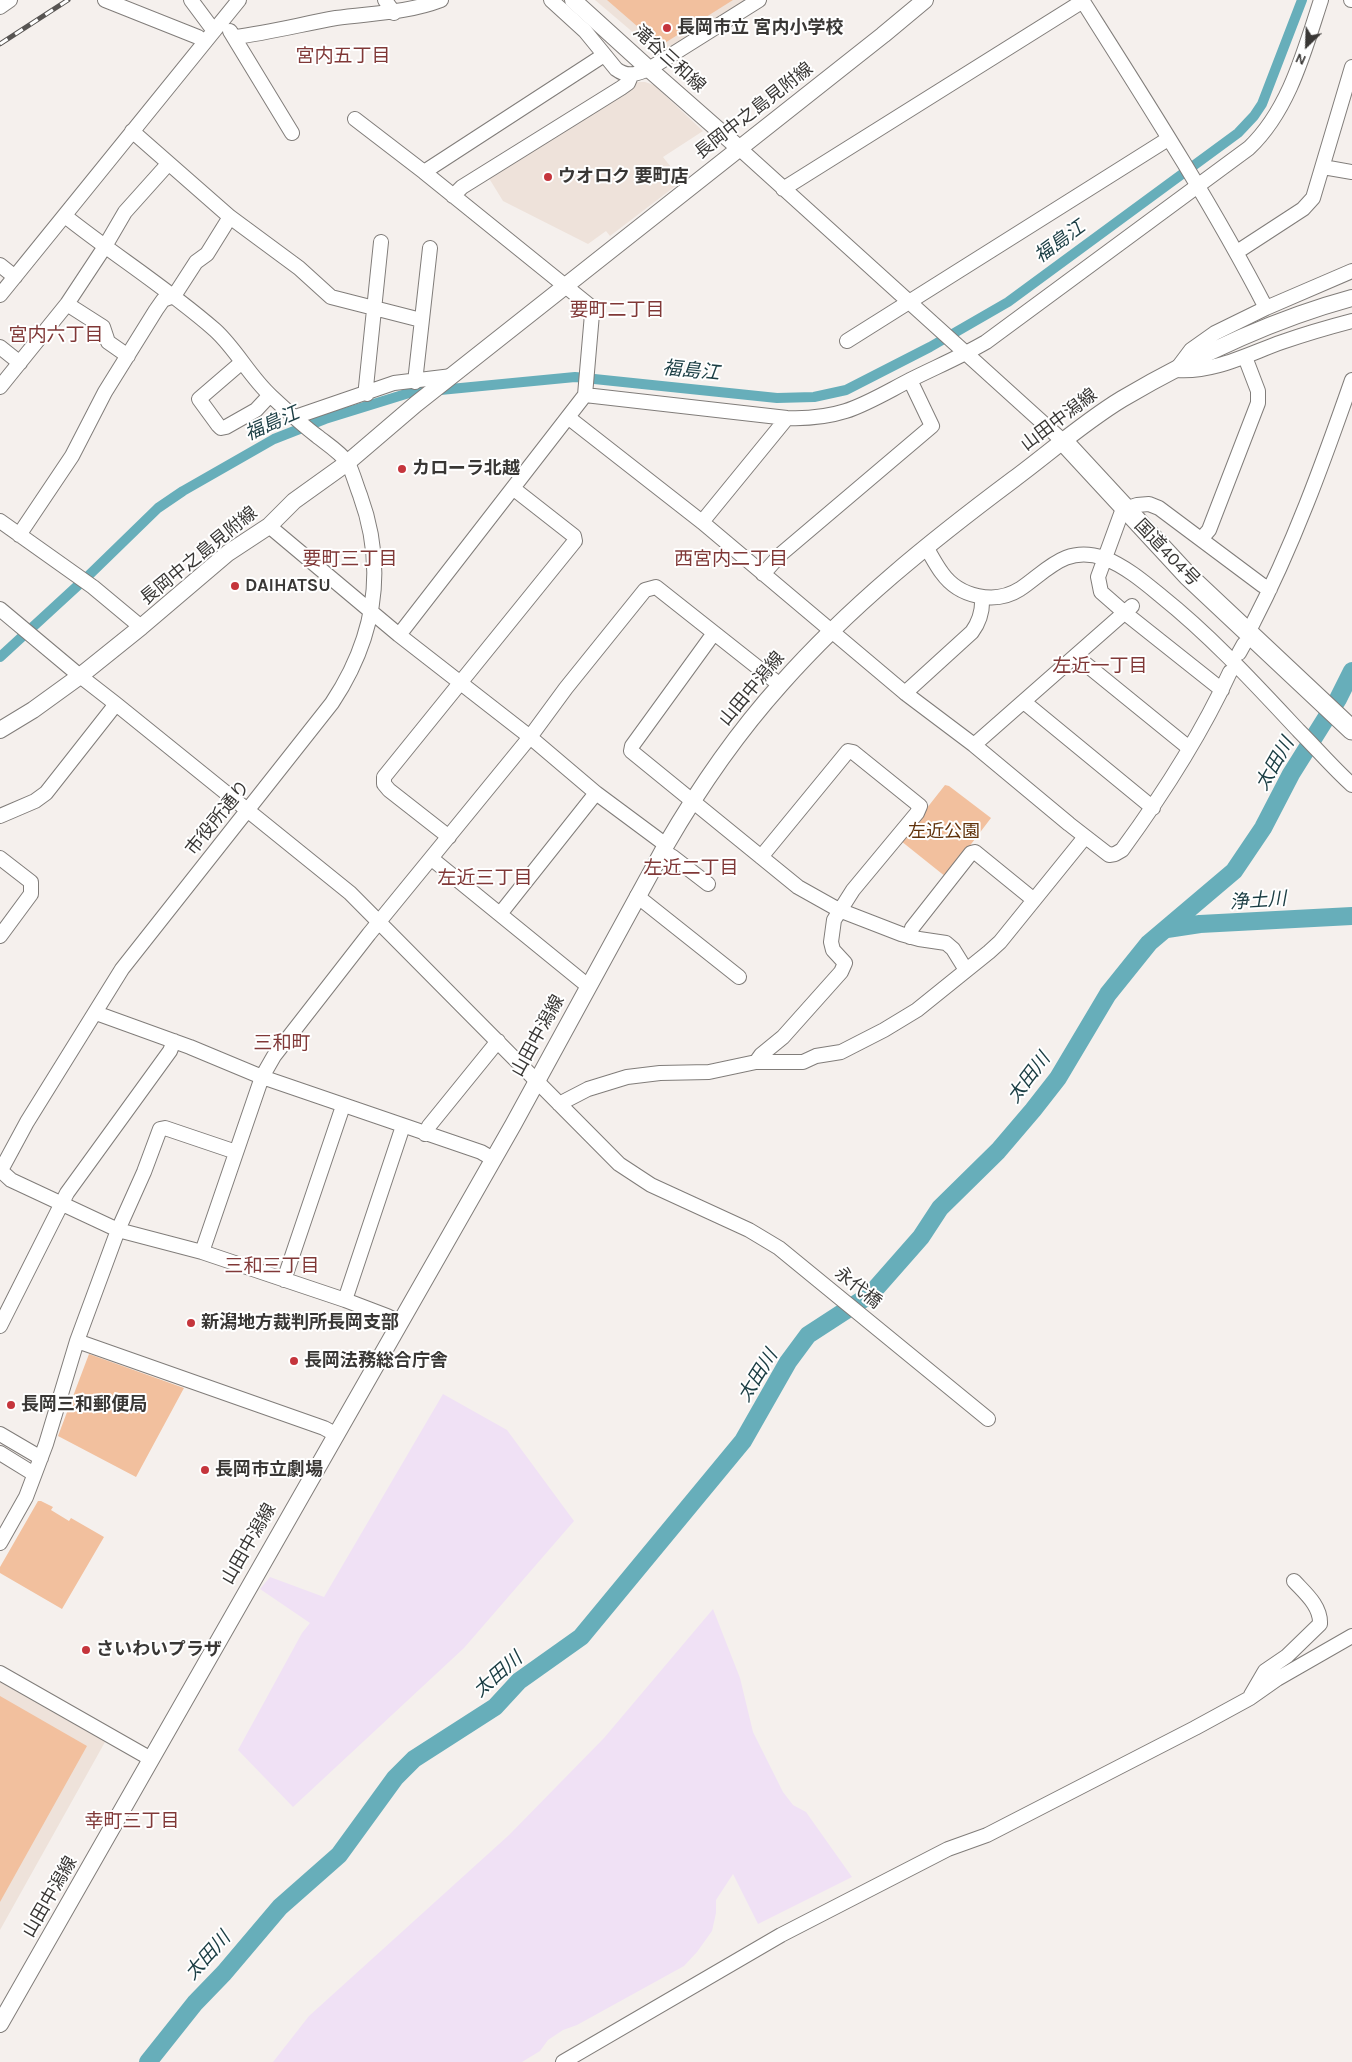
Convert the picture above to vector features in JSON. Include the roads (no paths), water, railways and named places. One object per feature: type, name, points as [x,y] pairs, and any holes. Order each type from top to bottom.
[{"type":"highway","name":"国道404号","points":[[1064,442],[1188,576],[1352,730]]},
{"type":"main road","name":"滝谷三和線","points":[[573,0],[739,148]]},
{"type":"main road","name":"長岡中之島見附線","points":[[0,730],[33,710],[80,676],[228,553],[269,526],[294,501],[348,463],[416,404],[925,0]]},
{"type":"main road","name":"山田中潟線","points":[[0,2024],[493,1159],[664,848],[692,801],[726,753],[780,685],[831,631],[888,578],[1064,442],[1087,422],[1122,399],[1176,370],[1270,326],[1352,298]]},
{"type":"street","points":[[0,6],[10,0]]},
{"type":"street","points":[[105,0],[198,37],[205,42]]},
{"type":"street","points":[[191,0],[214,31]]},
{"type":"street","points":[[385,0],[394,13]]},
{"type":"street","points":[[234,37],[260,34],[336,18],[394,13],[424,7],[441,0]]},
{"type":"street","points":[[551,0],[586,31],[604,55],[622,74],[631,76],[649,69],[759,0]]},
{"type":"street","points":[[783,189],[1082,0],[1196,182],[1237,252],[1266,308]]},
{"type":"street","points":[[585,391],[787,418],[820,418],[863,406],[964,350],[986,342],[1196,182],[1248,148],[1272,122],[1302,58],[1321,0]]},
{"type":"street","points":[[0,295],[132,131],[165,94],[214,31],[230,7]]},
{"type":"street","points":[[230,7],[234,37],[292,132]]},
{"type":"street","points":[[424,172],[604,55]]},
{"type":"street","points":[[1237,252],[1291,218],[1310,203],[1323,167],[1352,67]]},
{"type":"street","points":[[453,196],[462,187],[622,88],[628,83],[631,76]]},
{"type":"street","points":[[355,118],[590,306],[592,314],[585,391],[569,418],[398,635]]},
{"type":"street","points":[[132,131],[230,217],[299,268],[331,297],[421,320]]},
{"type":"street","points":[[847,340],[1168,139]]},
{"type":"street","points":[[739,148],[1064,442]]},
{"type":"street","points":[[0,387],[67,304],[125,212],[168,164]]},
{"type":"street","points":[[1323,167],[1352,172]]},
{"type":"street","points":[[64,216],[104,248],[174,296],[217,332],[270,395],[318,437],[333,447],[348,463]]},
{"type":"street","points":[[19,535],[72,456],[106,392],[163,300],[174,296],[196,262],[207,254],[230,217]]},
{"type":"street","points":[[367,394],[373,309],[381,242]]},
{"type":"street","points":[[415,382],[430,248]]},
{"type":"street","points":[[0,264],[15,277]]},
{"type":"street","points":[[1176,370],[1191,350],[1215,333],[1266,308],[1352,271]]},
{"type":"street","points":[[67,304],[103,327],[108,342],[128,356]]},
{"type":"street","points":[[1176,370],[1203,370],[1352,320]]},
{"type":"street","points":[[0,347],[20,363]]},
{"type":"street","points":[[1202,538],[1209,530],[1258,403],[1258,391],[1244,357]]},
{"type":"street","points":[[242,362],[199,400],[218,425],[221,428],[226,427],[256,410],[270,395]]},
{"type":"street","points":[[298,420],[325,406],[367,394],[394,383],[447,380]]},
{"type":"street","points":[[763,574],[781,554],[932,426],[910,380]]},
{"type":"street","points":[[1252,625],[1296,530],[1352,380]]},
{"type":"street","points":[[569,418],[702,522],[905,693],[974,745],[1109,855],[1116,854],[1122,850],[1153,808],[1213,709],[1230,672]]},
{"type":"street","points":[[702,522],[787,418]]},
{"type":"street","name":"市役所通り","points":[[0,1171],[27,1122],[122,969],[248,811],[345,684],[359,655],[372,611],[375,569],[372,535],[363,503],[348,463]]},
{"type":"street","points":[[449,837],[389,790],[384,784],[384,778],[575,541],[574,536],[514,488]]},
{"type":"street","points":[[1222,690],[1129,610],[1101,592],[1098,576],[1118,520],[1125,509],[1143,504],[1159,508],[1270,589]]},
{"type":"street","points":[[0,521],[76,574],[141,627]]},
{"type":"street","points":[[269,526],[372,611],[398,635],[530,737],[708,884]]},
{"type":"street","points":[[926,547],[943,574],[951,582],[966,592],[982,597],[998,597],[1014,592],[1046,567],[1068,557],[1090,555],[1104,558],[1122,568],[1174,606],[1260,690],[1348,781]]},
{"type":"street","points":[[202,1252],[262,1077],[274,1056],[379,922],[530,737],[566,688],[645,590],[656,587],[780,685]]},
{"type":"street","points":[[905,693],[972,632],[979,623],[982,614],[982,597]]},
{"type":"street","name":"永代橋","points":[[0,609],[80,676],[350,893],[619,1164],[637,1177],[750,1230],[779,1248],[988,1420]]},
{"type":"street","points":[[974,745],[1129,610]]},
{"type":"street","points":[[714,633],[632,746],[631,751],[798,886],[839,910],[910,937],[946,944],[953,949],[966,970]]},
{"type":"street","points":[[1077,657],[1189,748]]},
{"type":"street","points":[[1024,702],[1153,808]]},
{"type":"street","points":[[0,816],[35,801],[46,793],[116,704]]},
{"type":"street","points":[[756,1062],[761,1055],[783,1037],[840,972],[845,963],[833,950],[831,942],[834,920],[853,890],[917,813],[920,806],[853,752],[848,751],[761,857]]},
{"type":"street","points":[[500,914],[596,793]]},
{"type":"street","points":[[558,1104],[588,1088],[627,1077],[660,1073],[709,1072],[756,1062],[803,1062],[816,1056],[841,1052],[917,1010],[1000,942],[1085,837]]},
{"type":"street","points":[[910,937],[912,928],[971,853],[975,852],[1034,900]]},
{"type":"street","points":[[0,858],[31,882],[31,894],[0,936]]},
{"type":"street","points":[[432,859],[588,986]]},
{"type":"street","points":[[637,896],[647,902],[739,977]]},
{"type":"street","points":[[96,1013],[174,1041],[262,1077],[481,1152],[493,1159]]},
{"type":"street","points":[[0,1326],[62,1204],[101,1144],[170,1051],[174,1041]]},
{"type":"street","points":[[426,1134],[429,1126],[498,1041]]},
{"type":"street","points":[[284,1280],[343,1106]]},
{"type":"street","points":[[345,1300],[403,1126]]},
{"type":"street","points":[[0,1543],[26,1496],[41,1458],[77,1340],[118,1230],[144,1172],[160,1129],[165,1128],[236,1152]]},
{"type":"street","points":[[0,1171],[10,1180],[118,1230],[202,1252],[345,1300],[399,1322]]},
{"type":"street","points":[[77,1340],[324,1428],[335,1434]]},
{"type":"street","points":[[0,1434],[41,1458]]},
{"type":"street","points":[[0,1453],[34,1474]]},
{"type":"street","points":[[1250,1698],[1265,1671],[1287,1656],[1320,1624],[1320,1616],[1316,1607],[1294,1581]]},
{"type":"street","points":[[563,2062],[781,1935],[948,1849],[1003,1827],[1195,1728],[1250,1698],[1277,1679],[1352,1636]]},
{"type":"street","points":[[0,1673],[151,1759]]},
{"type":"waterway","name":"福島江","points":[[0,657],[86,578],[158,508],[183,491],[274,439],[325,419],[409,393],[575,377],[777,398],[814,397],[846,390],[930,347],[1008,302],[1238,133],[1262,104],[1302,0]]},
{"type":"waterway","name":"太田川","points":[[148,2062],[195,2003],[224,1973],[280,1907],[339,1855],[395,1778],[414,1759],[495,1707],[519,1681],[581,1637],[743,1441],[788,1362],[808,1335],[868,1296],[877,1287],[921,1237],[940,1208],[998,1151],[1033,1110],[1058,1078],[1108,994],[1149,943],[1234,871],[1263,828],[1291,774],[1338,699],[1352,671]]},
{"type":"waterway","name":"浄土川","points":[[1167,929],[1200,924],[1352,916]]},
{"type":"railway","points":[[0,44],[68,0]]},
{"type":"place","name":"長岡市立 宮内小学校","points":[[667,28]]},
{"type":"place","name":"ウオロク 要町店","points":[[548,177]]},
{"type":"place","name":"カローラ北越","points":[[402,469]]},
{"type":"place","name":"DAIHATSU","points":[[235,586]]},
{"type":"place","name":"新潟地方裁判所長岡支部","points":[[191,1323]]},
{"type":"place","name":"長岡法務総合庁舎","points":[[294,1361]]},
{"type":"place","name":"長岡三和郵便局","points":[[11,1405]]},
{"type":"place","name":"長岡市立劇場","points":[[205,1470]]},
{"type":"place","name":"さいわいプラザ","points":[[86,1650]]},
{"type":"district","name":"宮内五丁目","points":[[343,57]]},
{"type":"district","name":"要町二丁目","points":[[617,311]]},
{"type":"district","name":"宮内六丁目","points":[[56,336]]},
{"type":"district","name":"要町三丁目","points":[[350,560]]},
{"type":"district","name":"西宮内二丁目","points":[[731,560]]},
{"type":"district","name":"左近一丁目","points":[[1100,667]]},
{"type":"district","name":"左近二丁目","points":[[691,869]]},
{"type":"district","name":"左近三丁目","points":[[485,879]]},
{"type":"district","name":"三和町","points":[[282,1044]]},
{"type":"district","name":"三和三丁目","points":[[272,1267]]},
{"type":"district","name":"幸町三丁目","points":[[132,1822]]},
{"type":"park label","name":"左近公園","points":[[944,832]]}]
